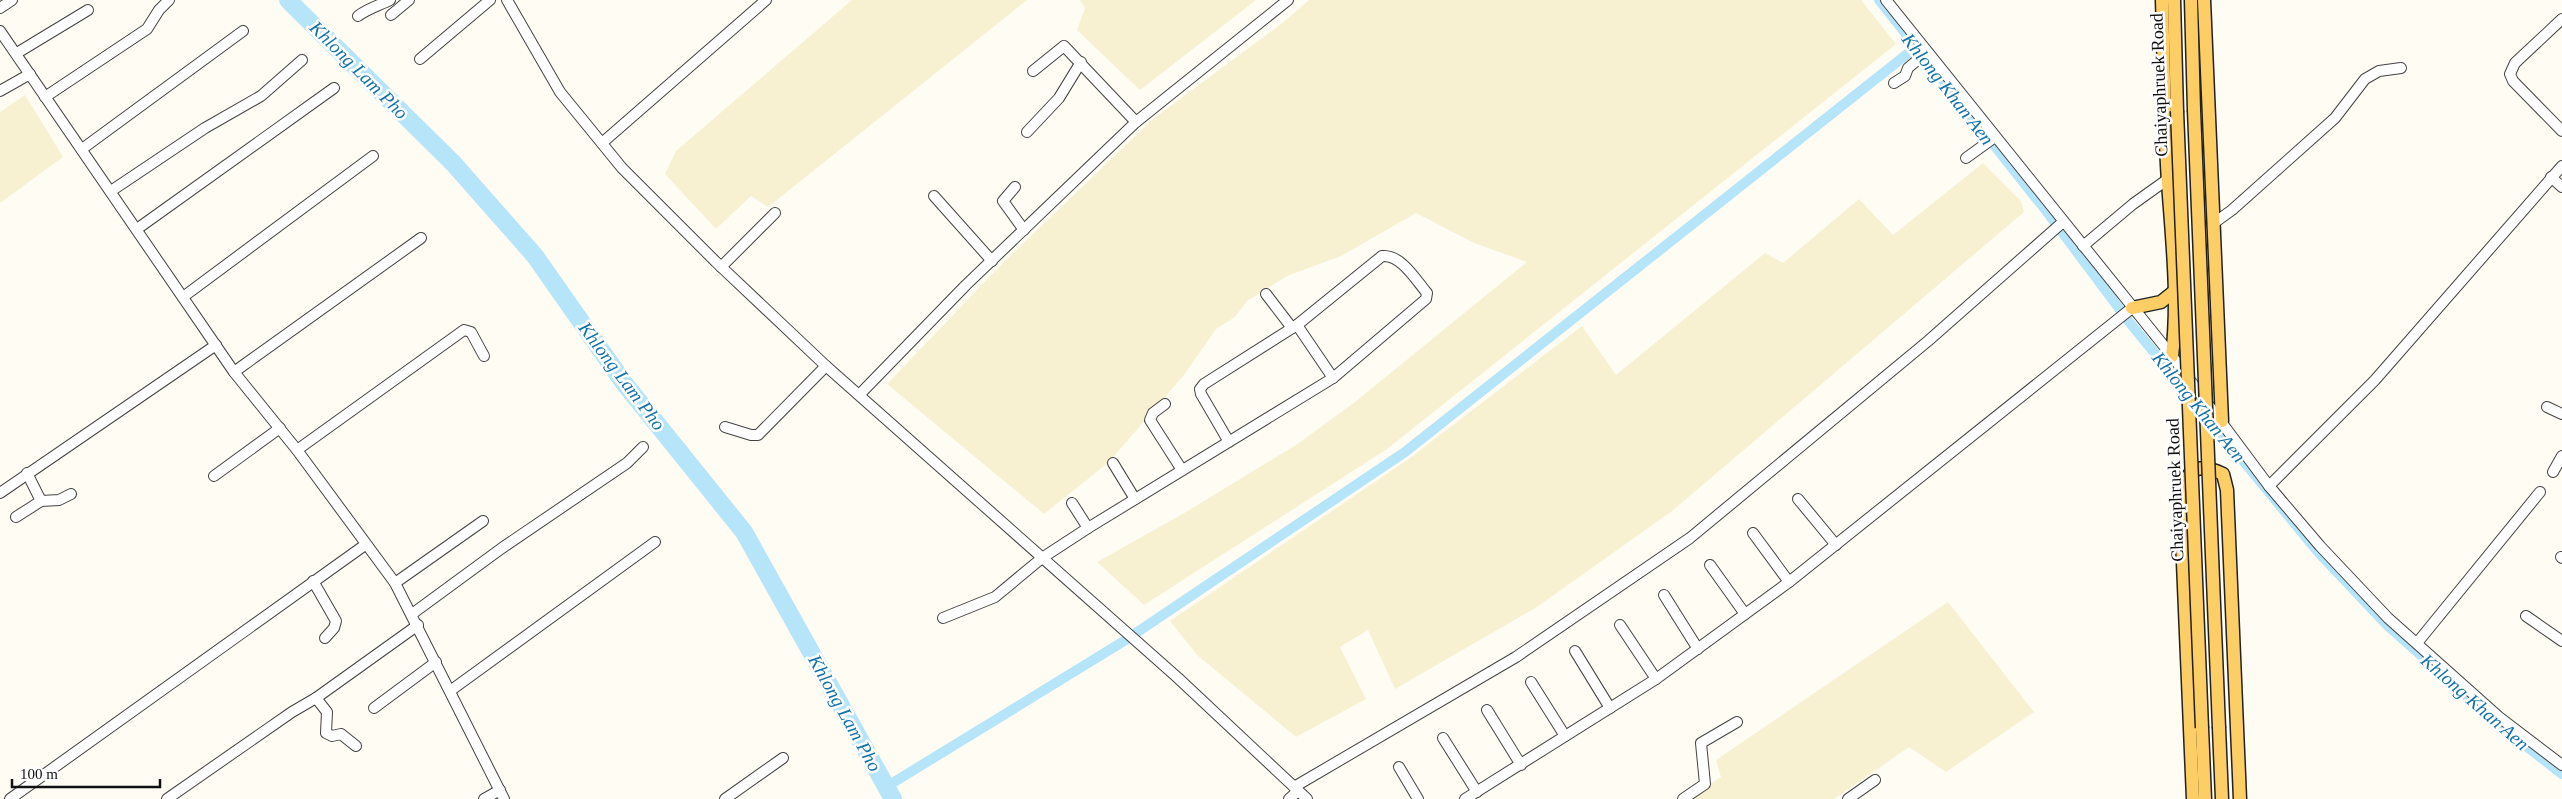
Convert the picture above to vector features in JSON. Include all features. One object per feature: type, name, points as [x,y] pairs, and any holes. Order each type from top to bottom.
[{"type":"main road","points":[[2162,0],[2168,180],[2176,290],[2176,319],[2172,356]]},
{"type":"main road","name":"Chaiyaphruek Road","points":[[2174,0],[2205,799]]},
{"type":"main road","name":"Chaiyaphruek Road","points":[[2191,0],[2222,799]]},
{"type":"main road","points":[[2204,0],[2222,421]]},
{"type":"main road","points":[[2128,310],[2161,302],[2176,290]]},
{"type":"main road","points":[[2176,319],[2188,339],[2201,338],[2208,335],[2214,326],[2218,307]]},
{"type":"main road","points":[[2193,799],[2180,492],[2186,475],[2197,468],[2209,468],[2222,474],[2227,490],[2240,799]]},
{"type":"street","points":[[0,8],[12,0]]},
{"type":"street","points":[[45,97],[147,29],[159,10],[169,0]]},
{"type":"street","points":[[358,16],[370,7],[376,7],[390,0]]},
{"type":"street","points":[[391,15],[409,0]]},
{"type":"street","points":[[420,59],[490,0]]},
{"type":"street","points":[[507,0],[560,92],[622,168],[721,267],[826,366],[860,394],[1125,633],[1178,678],[1302,795]]},
{"type":"street","points":[[602,143],[766,0]]},
{"type":"street","points":[[860,394],[992,261],[1136,122],[1288,0]]},
{"type":"street","points":[[1886,0],[1993,138],[2083,246],[2128,310],[2172,356],[2269,486],[2327,553],[2388,618],[2521,735],[2562,765]]},
{"type":"street","points":[[17,53],[88,10]]},
{"type":"street","points":[[2562,20],[2515,63],[2510,74],[2513,80],[2562,131]]},
{"type":"street","points":[[0,31],[17,53],[45,97],[234,372],[297,450],[365,545],[395,582],[502,794],[484,799]]},
{"type":"street","points":[[82,149],[243,31]]},
{"type":"street","points":[[1033,71],[1064,46],[1136,122]]},
{"type":"street","points":[[1894,83],[1905,76],[1908,68],[1926,54]]},
{"type":"street","points":[[111,191],[205,128],[261,96],[302,60]]},
{"type":"street","points":[[1027,132],[1059,98],[1081,62]]},
{"type":"street","points":[[2214,223],[2232,210],[2335,118],[2365,80],[2379,72],[2401,68]]},
{"type":"street","points":[[0,91],[30,74]]},
{"type":"street","points":[[137,229],[334,88]]},
{"type":"street","points":[[1970,155],[1993,138]]},
{"type":"street","points":[[183,297],[373,156]]},
{"type":"street","points":[[2269,486],[2375,380],[2562,166]]},
{"type":"street","points":[[2551,178],[2562,187]]},
{"type":"street","points":[[2083,246],[2133,204],[2168,180]]},
{"type":"street","points":[[1015,188],[1003,201],[1024,230]]},
{"type":"street","points":[[934,196],[992,261]]},
{"type":"street","points":[[721,267],[775,213]]},
{"type":"street","points":[[1289,799],[1302,795],[1516,657],[1690,538],[1928,342],[2063,223]]},
{"type":"street","points":[[234,372],[421,238]]},
{"type":"street","points":[[943,618],[995,597],[1042,558],[1088,528],[1333,378],[1422,304],[1427,293],[1396,258],[1389,255],[1382,256],[1295,327],[1204,384],[1200,389],[1228,442]]},
{"type":"street","points":[[1266,294],[1295,327],[1333,378]]},
{"type":"street","points":[[1465,799],[1656,679],[1746,614],[1836,545],[2128,310]]},
{"type":"street","points":[[297,450],[463,331],[471,332],[484,356]]},
{"type":"street","points":[[0,493],[216,345]]},
{"type":"street","points":[[725,427],[751,435],[758,435],[826,366]]},
{"type":"street","points":[[1165,404],[1153,413],[1150,420],[1182,470]]},
{"type":"street","points":[[2547,407],[2562,414]]},
{"type":"street","points":[[214,476],[280,428]]},
{"type":"street","points":[[412,614],[502,548],[627,463],[643,447]]},
{"type":"street","points":[[2553,472],[2562,456]]},
{"type":"street","points":[[1113,463],[1135,499]]},
{"type":"street","points":[[27,473],[41,501]]},
{"type":"street","points":[[2417,643],[2540,492]]},
{"type":"street","points":[[16,517],[41,501],[59,500],[71,494]]},
{"type":"street","points":[[1798,499],[1836,545]]},
{"type":"street","points":[[1072,503],[1088,528]]},
{"type":"street","points":[[395,582],[483,520]]},
{"type":"street","points":[[1753,533],[1789,582]]},
{"type":"street","points":[[450,691],[655,542]]},
{"type":"street","points":[[10,799],[365,545]]},
{"type":"street","points":[[1710,565],[1746,614]]},
{"type":"street","points":[[313,581],[336,621],[334,628],[325,638]]},
{"type":"street","points":[[1664,595],[1698,648]]},
{"type":"street","points":[[2526,616],[2562,642]]},
{"type":"street","points":[[167,799],[292,712],[316,698],[418,625]]},
{"type":"street","points":[[1620,625],[1656,679]]},
{"type":"street","points":[[1576,651],[1610,708]]},
{"type":"street","points":[[374,708],[436,662]]},
{"type":"street","points":[[1531,682],[1565,736]]},
{"type":"street","points":[[316,698],[328,712],[326,733],[332,736],[341,734],[356,746]]},
{"type":"street","points":[[1487,710],[1521,764]]},
{"type":"street","points":[[1683,799],[1705,784],[1701,743],[1737,722]]},
{"type":"street","points":[[1443,738],[1477,792]]},
{"type":"street","points":[[725,799],[783,758]]},
{"type":"street","points":[[1399,767],[1418,799]]},
{"type":"street","points":[[1848,799],[1875,780]]},
{"type":"shaded area","points":[[852,0],[1027,0],[768,207],[751,196],[716,229],[665,174],[676,151]]},
{"type":"shaded area","points":[[1080,0],[1256,0],[1140,90],[1077,30],[1085,8]]},
{"type":"shaded area","points":[[1309,0],[1861,0],[1896,44],[1387,449],[1144,605],[1097,562],[1186,512],[1296,445],[1355,402],[1527,262],[1474,243],[1416,213],[1341,256],[1287,276],[1247,301],[1235,317],[1216,329],[1184,375],[1109,462],[1044,514],[887,384],[1003,263],[1153,119],[1285,21]]},
{"type":"shaded area","points":[[25,95],[63,157],[0,203],[0,112]]},
{"type":"shaded area","points":[[1983,163],[2021,201],[2024,212],[1672,511],[1537,607],[1395,689],[1368,630],[1340,647],[1366,699],[1296,737],[1197,655],[1170,621],[1410,458],[1582,326],[1616,375],[1765,253],[1783,263],[1859,199],[1893,235]]},
{"type":"shaded area","points":[[1948,602],[2034,712],[1946,772],[1909,747],[1834,799],[1687,799],[1721,777],[1716,760]]},
{"type":"waterway","name":"Khlong Lam Pho","points":[[288,0],[453,163],[535,256],[624,383],[744,532],[893,799]]},
{"type":"waterway","name":"Khlong Khan Aen","points":[[1879,0],[2047,212],[2130,323],[2318,552],[2387,625],[2499,725],[2562,774]]},
{"type":"waterway","points":[[886,787],[1124,641],[1405,452],[1916,47]]}]
